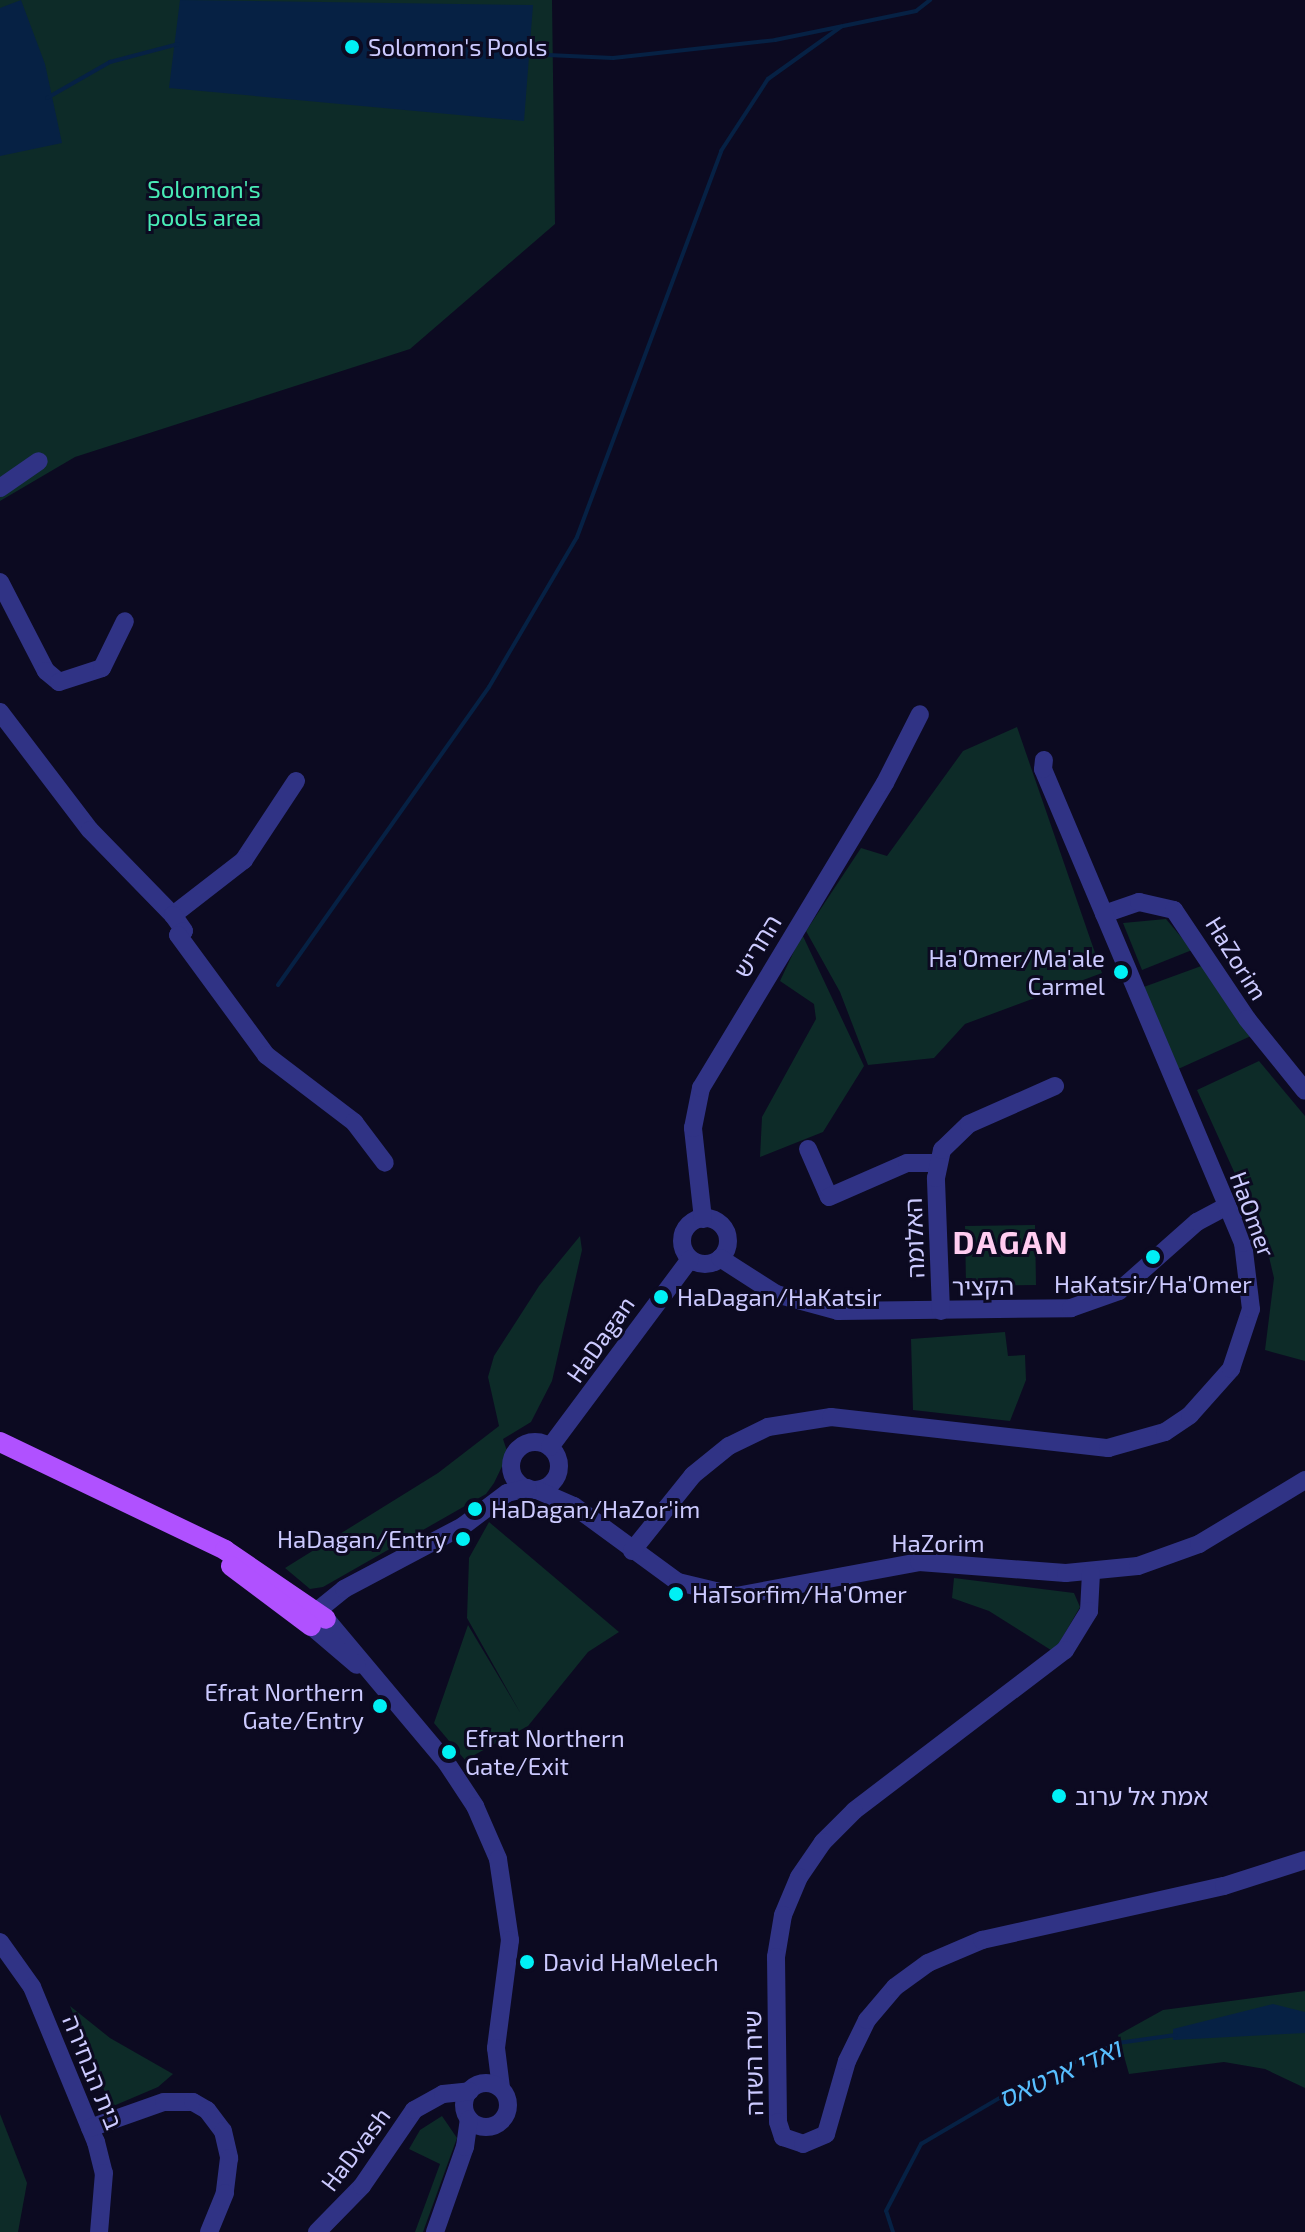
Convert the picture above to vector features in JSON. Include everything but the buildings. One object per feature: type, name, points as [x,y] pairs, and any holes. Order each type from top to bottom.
[{"type":"main road","points":[[0,1442],[245,1562],[318,1619]]},
{"type":"street","points":[[0,488],[39,461]]},
{"type":"street","points":[[0,582],[46,671],[59,682],[102,668],[125,621]]},
{"type":"street","points":[[0,712],[90,830],[173,915],[184,931],[178,935],[266,1055],[354,1122],[385,1163]]},
{"type":"street","name":"החריש","points":[[703,1219],[693,1128],[701,1088],[885,783],[920,714]]},
{"type":"street","name":"HaOmer","points":[[632,1551],[676,1493],[711,1459],[748,1435],[788,1421],[854,1419],[1108,1448],[1165,1432],[1213,1394],[1244,1340],[1251,1277],[1227,1206],[1104,914],[1044,760]]},
{"type":"street","points":[[173,915],[244,860],[296,781]]},
{"type":"street","name":"HaZorim","points":[[1104,914],[1139,902],[1174,910],[1242,1013],[1305,1091]]},
{"type":"street","name":"האלומה","points":[[941,1311],[938,1163],[946,1144],[962,1128],[1055,1086]]},
{"type":"street","name":"האלומה","points":[[808,1149],[829,1197],[907,1163],[938,1163]]},
{"type":"street","name":"הקציר","points":[[720,1258],[761,1287],[807,1305],[854,1312],[1071,1308],[1099,1301],[1124,1287],[1197,1222],[1227,1206]]},
{"type":"street","points":[[703,1219],[716,1222],[725,1232],[727,1246],[720,1258],[707,1264],[690,1259],[683,1247],[683,1233],[703,1219]]},
{"type":"street","name":"HaDagan","points":[[550,1447],[690,1259]]},
{"type":"street","points":[[496,1501],[511,1464],[526,1444],[550,1447],[559,1467],[563,1489],[577,1509]]},
{"type":"street","points":[[511,1464],[515,1479],[532,1489]]},
{"type":"street","points":[[436,2232],[491,2127],[507,2113],[496,2048],[510,1940],[498,1859],[462,1785],[383,1688],[318,1619],[367,1576],[463,1526],[496,1501],[551,1483],[559,1467]]},
{"type":"street","name":"HaZorim","points":[[532,1489],[577,1509],[632,1551],[689,1587],[736,1596],[919,1562],[1091,1573],[1138,1566],[1178,1553],[1305,1480]]},
{"type":"street","name":"שיח השדה","points":[[1091,1573],[1089,1611],[1065,1650],[854,1811],[823,1842],[799,1877],[783,1915],[776,1957],[778,2117],[783,2137],[803,2144],[826,2134],[847,2061],[867,2020],[895,1987],[928,1963],[982,1940],[1224,1886],[1305,1860]]},
{"type":"street","name":"בית הבחירה","points":[[0,1942],[32,1987],[90,2128],[104,2173],[99,2232]]},
{"type":"street","points":[[436,2232],[465,2147],[472,2088],[496,2048]]},
{"type":"street","points":[[434,2098],[489,2083],[501,2088]]},
{"type":"street","points":[[434,2098],[491,2127]]},
{"type":"street","name":"HaDvash","points":[[317,2232],[381,2162],[414,2110],[434,2098]]},
{"type":"street","points":[[90,2128],[164,2102],[193,2102],[207,2110],[223,2131],[229,2158],[225,2193],[209,2232]]},
{"type":"green space","name":"Solomon's pools area","points":[[0,0],[552,0],[555,224],[410,349],[75,457],[0,501]]},
{"type":"green space","points":[[1017,727],[1102,973],[965,1024],[934,1058],[868,1065],[840,992],[806,931],[861,848],[887,856],[963,751]]},
{"type":"green space","points":[[1166,919],[1192,950],[1142,970],[1123,923]]},
{"type":"green space","points":[[802,934],[864,1066],[823,1132],[760,1157],[762,1117],[816,1019],[814,1004],[780,981]]},
{"type":"green space","points":[[1204,965],[1251,1036],[1176,1070],[1141,988]]},
{"type":"green space","points":[[1259,1061],[1305,1116],[1305,1361],[1265,1350],[1274,1278],[1265,1240],[1197,1090]]},
{"type":"green space","points":[[1035,1225],[1036,1285],[966,1286],[965,1226]]},
{"type":"green space","points":[[580,1236],[582,1250],[552,1381],[531,1422],[503,1439],[508,1454],[486,1494],[323,1587],[310,1589],[285,1568],[438,1473],[499,1426],[488,1377],[494,1356],[539,1286]]},
{"type":"green space","points":[[1005,1332],[1008,1356],[1025,1355],[1026,1380],[1010,1421],[913,1410],[911,1339]]},
{"type":"green space","points":[[489,1522],[619,1632],[588,1652],[528,1726],[465,1760],[434,1723],[468,1625],[521,1714],[467,1618],[469,1558]]},
{"type":"green space","points":[[954,1578],[1074,1593],[1080,1607],[1054,1652],[989,1611],[952,1598]]},
{"type":"green space","points":[[1305,1991],[1305,2088],[1265,2069],[1224,2062],[1129,2074],[1118,2035],[1163,2010]]},
{"type":"green space","points":[[70,2006],[110,2038],[173,2074],[158,2087],[111,2107]]},
{"type":"green space","points":[[0,2114],[27,2183],[18,2232],[0,2232]]},
{"type":"green space","points":[[442,2116],[457,2138],[423,2232],[415,2232],[440,2164],[409,2149],[420,2130]]},
{"type":"water","points":[[21,0],[45,64],[62,143],[0,156],[0,8]]},
{"type":"water","name":"Solomon's Pools","points":[[180,0],[533,5],[524,121],[169,88]]},
{"type":"water","points":[[1273,2004],[1305,2012],[1305,2033],[1173,2040],[1173,2029]]},
{"type":"waterway","points":[[526,54],[613,58],[775,40],[916,11],[930,0]]},
{"type":"waterway","points":[[278,985],[489,687],[577,537],[721,151],[768,79],[841,27]]},
{"type":"waterway","points":[[47,98],[110,62],[178,44]]},
{"type":"waterway","name":"ואדי ארטאס","points":[[893,2232],[886,2211],[921,2144],[1013,2090],[1118,2043],[1175,2035]]},
{"type":"place","name":"Solomon's Pools","points":[[352,47]]},
{"type":"place","name":"Ha'Omer/Ma'ale Carmel","points":[[1121,972]]},
{"type":"place","name":"HaKatsir/Ha'Omer","points":[[1153,1257]]},
{"type":"place","name":"HaDagan/HaKatsir","points":[[661,1297]]},
{"type":"place","name":"HaDagan/HaZor'im","points":[[475,1509]]},
{"type":"place","name":"HaDagan/Entry","points":[[463,1539]]},
{"type":"place","name":"HaTsorfim/Ha'Omer","points":[[676,1594]]},
{"type":"place","name":"Efrat Northern Gate/Entry","points":[[380,1706]]},
{"type":"place","name":"Efrat Northern Gate/Exit","points":[[449,1752]]},
{"type":"place","name":"אמת אל ערוב","points":[[1059,1796]]},
{"type":"place","name":"David HaMelech","points":[[527,1962]]},
{"type":"district","name":"DAGAN","points":[[1011,1241]]}]
